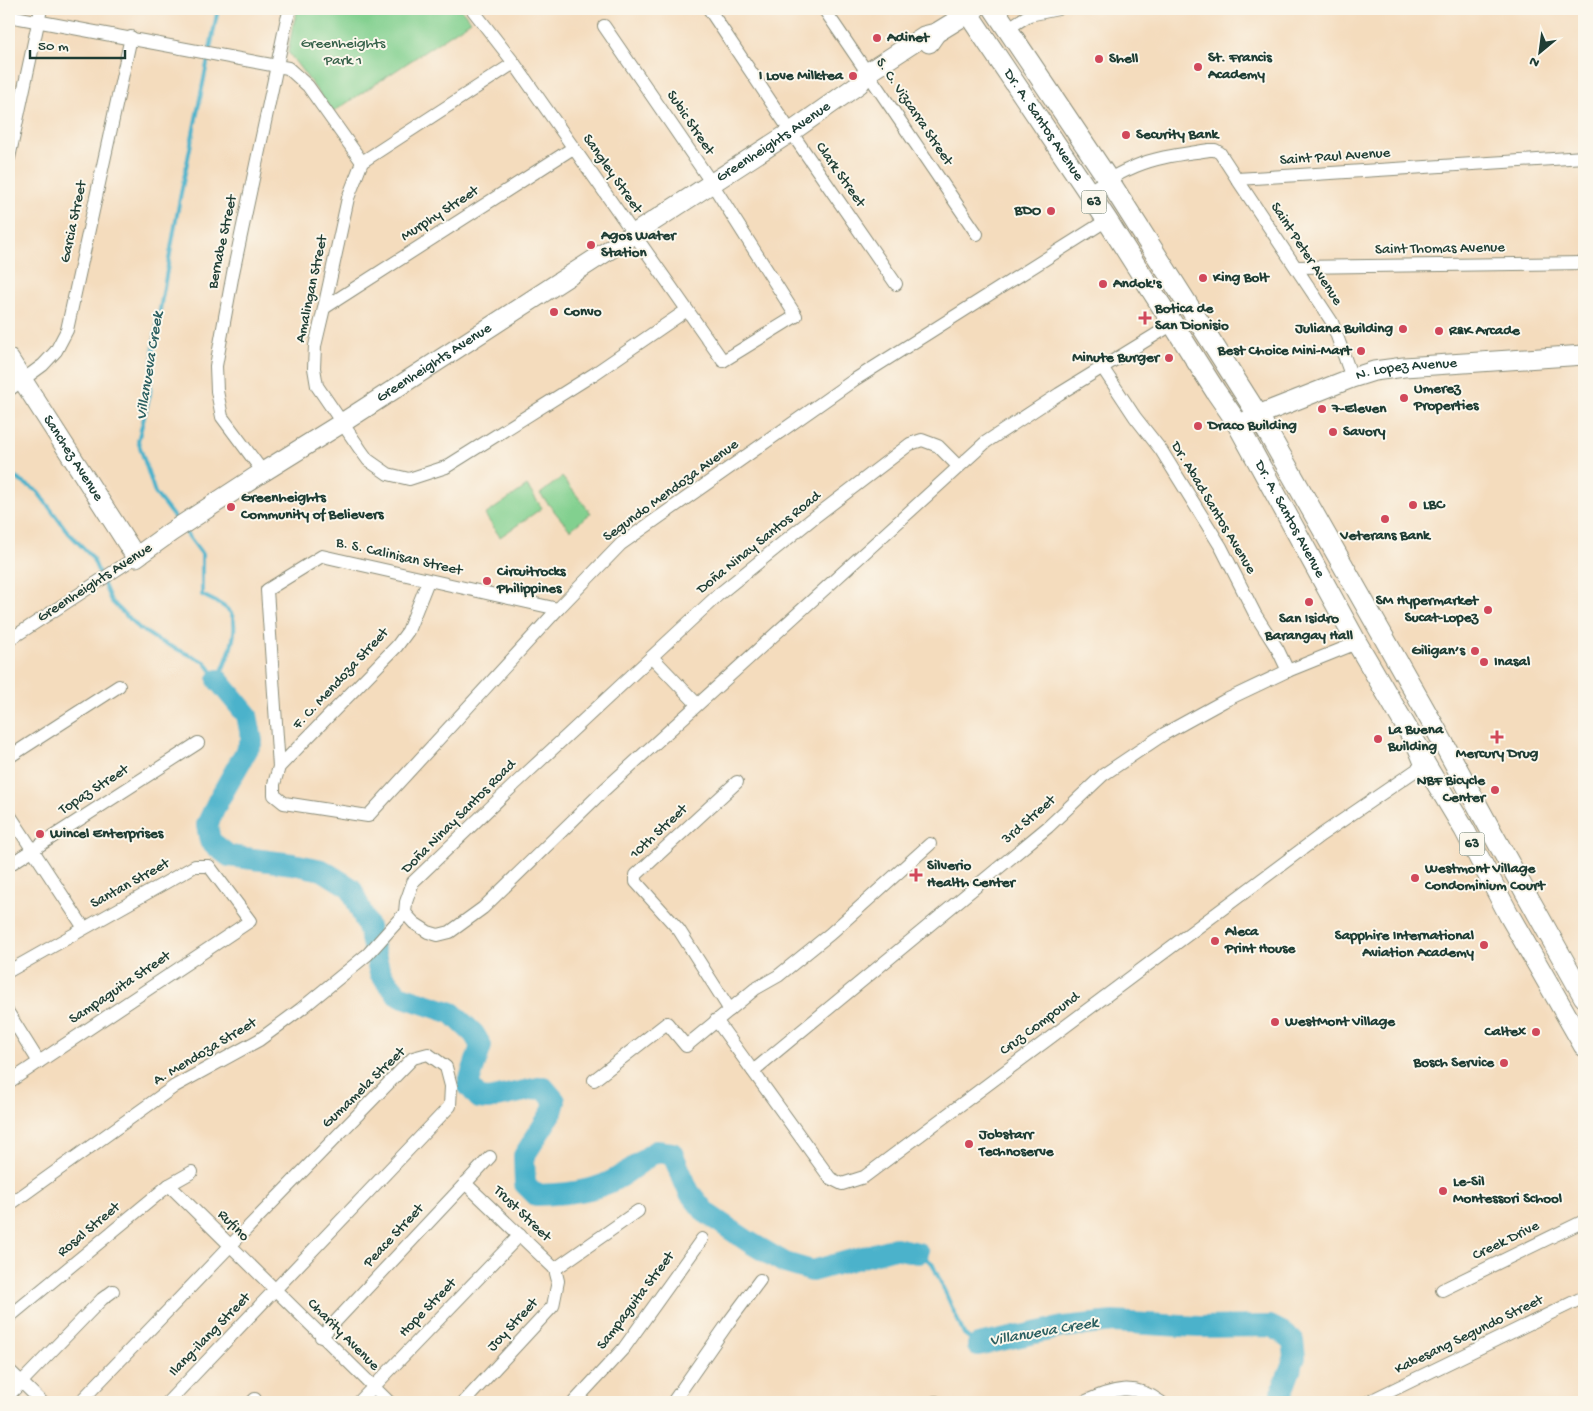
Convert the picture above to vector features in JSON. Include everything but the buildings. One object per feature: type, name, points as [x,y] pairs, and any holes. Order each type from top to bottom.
[{"type":"main road","name":"Dr. A. Santos Avenue","points":[[994,9],[1108,179],[1258,415],[1439,735],[1498,845],[1584,997]]},
{"type":"main road","name":"Dr. A. Santos Avenue","points":[[969,10],[1239,425],[1357,643],[1464,829],[1509,915],[1584,1046]]},
{"type":"main road","points":[[1421,756],[1439,735]]},
{"type":"street","name":"Bernabe Street","points":[[263,472],[222,417],[217,391],[216,366],[233,273],[290,9]]},
{"type":"street","name":"Sangley Street","points":[[472,9],[514,63],[723,361]]},
{"type":"street","name":"Clark Street","points":[[709,9],[896,284]]},
{"type":"street","name":"S. C. Vizcarra Street","points":[[824,9],[866,79],[978,234]]},
{"type":"street","points":[[1007,28],[1029,16],[1058,9]]},
{"type":"street","name":"Greenheights Avenue","points":[[9,640],[192,518],[342,424],[711,182],[791,132],[866,79],[929,44],[936,33],[969,10]]},
{"type":"street","points":[[9,16],[40,15],[131,37],[288,68],[308,86],[362,162],[514,63]]},
{"type":"street","points":[[9,158],[40,15]]},
{"type":"street","name":"Subic Street","points":[[604,26],[711,182],[796,316],[723,361]]},
{"type":"street","name":"Garcia Street","points":[[16,385],[56,351],[67,330],[131,37]]},
{"type":"street","name":"Murphy Street","points":[[324,308],[573,148]]},
{"type":"street","points":[[1087,192],[1108,179],[1146,162],[1215,150],[1220,153],[1238,180]]},
{"type":"street","name":"Saint Paul Avenue","points":[[1238,180],[1584,157]]},
{"type":"street","name":"Amalingan Street","points":[[362,162],[348,198],[315,346],[314,368],[317,386],[342,424],[368,460],[388,474],[409,479],[446,467],[594,374],[687,310]]},
{"type":"street","name":"Saint Peter Avenue","points":[[1238,180],[1332,322],[1352,378]]},
{"type":"street","name":"Segundo Mendoza Avenue","points":[[274,795],[284,803],[368,816],[558,609],[621,544],[854,380],[1107,220]]},
{"type":"street","name":"Saint Thomas Avenue","points":[[1296,267],[1584,263]]},
{"type":"street","points":[[405,913],[414,923],[428,932],[438,935],[450,932],[483,908],[604,790],[986,442],[1059,394],[1173,324]]},
{"type":"street","name":"N. Lopez Avenue","points":[[1239,425],[1258,415],[1374,371],[1404,367],[1584,355]]},
{"type":"street","name":"Sanchez Avenue","points":[[9,359],[16,385],[136,557]]},
{"type":"street","name":"Dr. Abad Santos Avenue","points":[[1102,367],[1135,417],[1161,450],[1220,547],[1255,614],[1278,650],[1288,671]]},
{"type":"street","name":"Doña Ninay Santos Road","points":[[405,913],[406,902],[414,882],[515,784],[718,595],[812,519],[910,444],[922,440],[938,446],[958,466]]},
{"type":"street","name":"B. S. Calinisan Street","points":[[280,768],[267,590],[322,556],[558,609]]},
{"type":"street","name":"F. C. Mendoza Street","points":[[274,795],[274,784],[280,768],[397,646],[408,631],[428,581]]},
{"type":"street","name":"3rd Street","points":[[753,1071],[1048,827],[1103,775],[1164,734],[1224,701],[1288,671],[1357,643]]},
{"type":"street","points":[[652,657],[697,704]]},
{"type":"street","points":[[9,757],[118,686]]},
{"type":"street","name":"Topaz Street","points":[[9,865],[198,743]]},
{"type":"street","name":"Cruz Compound","points":[[716,1020],[830,1178],[842,1184],[864,1177],[1321,835],[1421,756]]},
{"type":"street","name":"10th Street","points":[[730,1010],[678,930],[636,882],[635,878],[737,782]]},
{"type":"street","points":[[9,814],[84,928]]},
{"type":"street","points":[[594,1080],[667,1024],[686,1046],[716,1020],[755,990],[778,976],[830,934],[930,844]]},
{"type":"street","name":"Santan Street","points":[[9,971],[194,866],[209,866],[250,921]]},
{"type":"street","name":"A. Mendoza Street","points":[[9,1205],[175,1086],[259,1040],[301,1009],[370,951],[405,913]]},
{"type":"street","name":"Sampaguita Street","points":[[9,1082],[250,921]]},
{"type":"street","points":[[9,1014],[40,1062]]},
{"type":"street","name":"Gumamela Street","points":[[230,1246],[413,1058],[428,1054],[446,1067],[451,1086],[450,1106],[276,1290]]},
{"type":"street","name":"Peace Street","points":[[321,1337],[490,1156]]},
{"type":"street","name":"Rosal Street","points":[[9,1317],[169,1185],[192,1172]]},
{"type":"street","name":"Trust Street","points":[[466,1183],[555,1269]]},
{"type":"street","name":"Rufino","points":[[169,1185],[276,1290]]},
{"type":"street","points":[[555,1269],[638,1211]]},
{"type":"street","name":"Creek Drive","points":[[1442,1290],[1584,1221]]},
{"type":"street","name":"Hope Street","points":[[358,1402],[520,1235]]},
{"type":"street","name":"Sampaguita Street","points":[[574,1402],[624,1348],[702,1238]]},
{"type":"street","points":[[80,1402],[230,1246]]},
{"type":"street","name":"Joy Street","points":[[464,1402],[553,1306],[558,1281],[555,1269]]},
{"type":"street","points":[[673,1402],[760,1280]]},
{"type":"street","name":"Charity Avenue","points":[[276,1290],[321,1337],[389,1402]]},
{"type":"street","name":"Ilang-ilang Street","points":[[168,1402],[276,1290]]},
{"type":"street","points":[[9,1395],[102,1299],[114,1291]]},
{"type":"street","name":"Kabesang Segundo Street","points":[[1368,1402],[1584,1297]]},
{"type":"street","points":[[9,1370],[42,1402]]},
{"type":"street","points":[[1084,1402],[1102,1394],[1121,1389],[1136,1389],[1161,1402]]},
{"type":"green space","name":"Greenheights Park 1","points":[[298,9],[461,9],[471,21],[333,112],[288,52]]},
{"type":"green space","points":[[562,477],[591,513],[570,530],[540,494]]},
{"type":"green space","points":[[527,486],[542,508],[500,537],[485,515]]},
{"type":"waterway","name":"Villanueva Creek","points":[[177,521],[155,493],[138,441],[150,394],[154,343],[180,198],[218,9]]},
{"type":"waterway","points":[[9,474],[37,491],[67,531],[92,557],[111,601],[139,628],[159,641],[205,662],[218,680]]},
{"type":"waterway","name":"Villanueva Creek","points":[[184,530],[202,554],[202,595],[218,603],[232,615],[234,624],[232,644],[218,680]]},
{"type":"waterway","name":"Villanueva Creek","points":[[218,680],[247,715],[252,741],[218,801],[207,825],[210,841],[229,856],[293,864],[322,870],[351,888],[368,927],[380,973],[398,995],[452,1013],[474,1034],[481,1046],[468,1085],[479,1098],[488,1099],[543,1087],[555,1101],[552,1112],[524,1156],[525,1184],[536,1195],[570,1193],[595,1188],[617,1178],[656,1151],[672,1153],[689,1192],[706,1213],[749,1242],[785,1263],[812,1271],[895,1248],[918,1253]]},
{"type":"waterway","name":"Villanueva Creek","points":[[918,1253],[932,1263],[964,1334],[978,1345]]},
{"type":"waterway","name":"Villanueva Creek","points":[[978,1345],[1063,1327],[1113,1322],[1199,1327],[1270,1326],[1282,1332],[1293,1341],[1295,1357],[1278,1402]]},
{"type":"place","name":"Adinet","points":[[877,38]]},
{"type":"place","name":"Shell","points":[[1099,59]]},
{"type":"place","name":"St. Francis Academy","points":[[1198,67]]},
{"type":"place","name":"I Love Milktea","points":[[853,76]]},
{"type":"place","name":"Security Bank","points":[[1126,135]]},
{"type":"place","name":"BDO","points":[[1051,211]]},
{"type":"place","name":"Agos Water Station","points":[[591,245]]},
{"type":"place","name":"King Bolt","points":[[1203,278]]},
{"type":"place","name":"Andok's","points":[[1103,284]]},
{"type":"place","name":"Convo","points":[[554,312]]},
{"type":"place","name":"Botica de San Dionisio","points":[[1145,318]]},
{"type":"place","name":"Juliana Building","points":[[1403,329]]},
{"type":"place","name":"R&K Arcade","points":[[1439,331]]},
{"type":"place","name":"Best Choice Mini-Mart","points":[[1361,351]]},
{"type":"place","name":"Minute Burger","points":[[1169,358]]},
{"type":"place","name":"Umerez Properties","points":[[1404,398]]},
{"type":"place","name":"7-Eleven","points":[[1322,409]]},
{"type":"place","name":"Draco Building","points":[[1198,426]]},
{"type":"place","name":"Savory","points":[[1333,432]]},
{"type":"place","name":"LBC","points":[[1413,505]]},
{"type":"place","name":"Greenheights Community of Believers","points":[[231,507]]},
{"type":"place","name":"Veterans Bank","points":[[1385,519]]},
{"type":"place","name":"Circuitrocks Philippines","points":[[487,581]]},
{"type":"place","name":"San Isidro Barangay Hall","points":[[1309,602]]},
{"type":"place","name":"SM Hypermarket Sucat-Lopez","points":[[1488,610]]},
{"type":"place","name":"Giligan’s","points":[[1475,651]]},
{"type":"place","name":"Inasal","points":[[1484,662]]},
{"type":"place","name":"Mercury Drug","points":[[1497,737]]},
{"type":"place","name":"La Buena Building","points":[[1378,739]]},
{"type":"place","name":"NBF Bicycle Center","points":[[1495,790]]},
{"type":"place","name":"Wincel Enterprises","points":[[40,834]]},
{"type":"place","name":"Silverio Health Center","points":[[916,875]]},
{"type":"place","name":"Westmont Village Condominium Court","points":[[1415,878]]},
{"type":"place","name":"Aleca Print House","points":[[1215,941]]},
{"type":"place","name":"Sapphire International Aviation Academy","points":[[1484,945]]},
{"type":"place","name":"WestMont Village","points":[[1275,1022]]},
{"type":"place","name":"Caltex","points":[[1536,1032]]},
{"type":"place","name":"Bosch Service","points":[[1504,1063]]},
{"type":"place","name":"Jobstarr Technoserve","points":[[969,1144]]},
{"type":"place","name":"Le-Sil Montessori School","points":[[1443,1191]]}]
